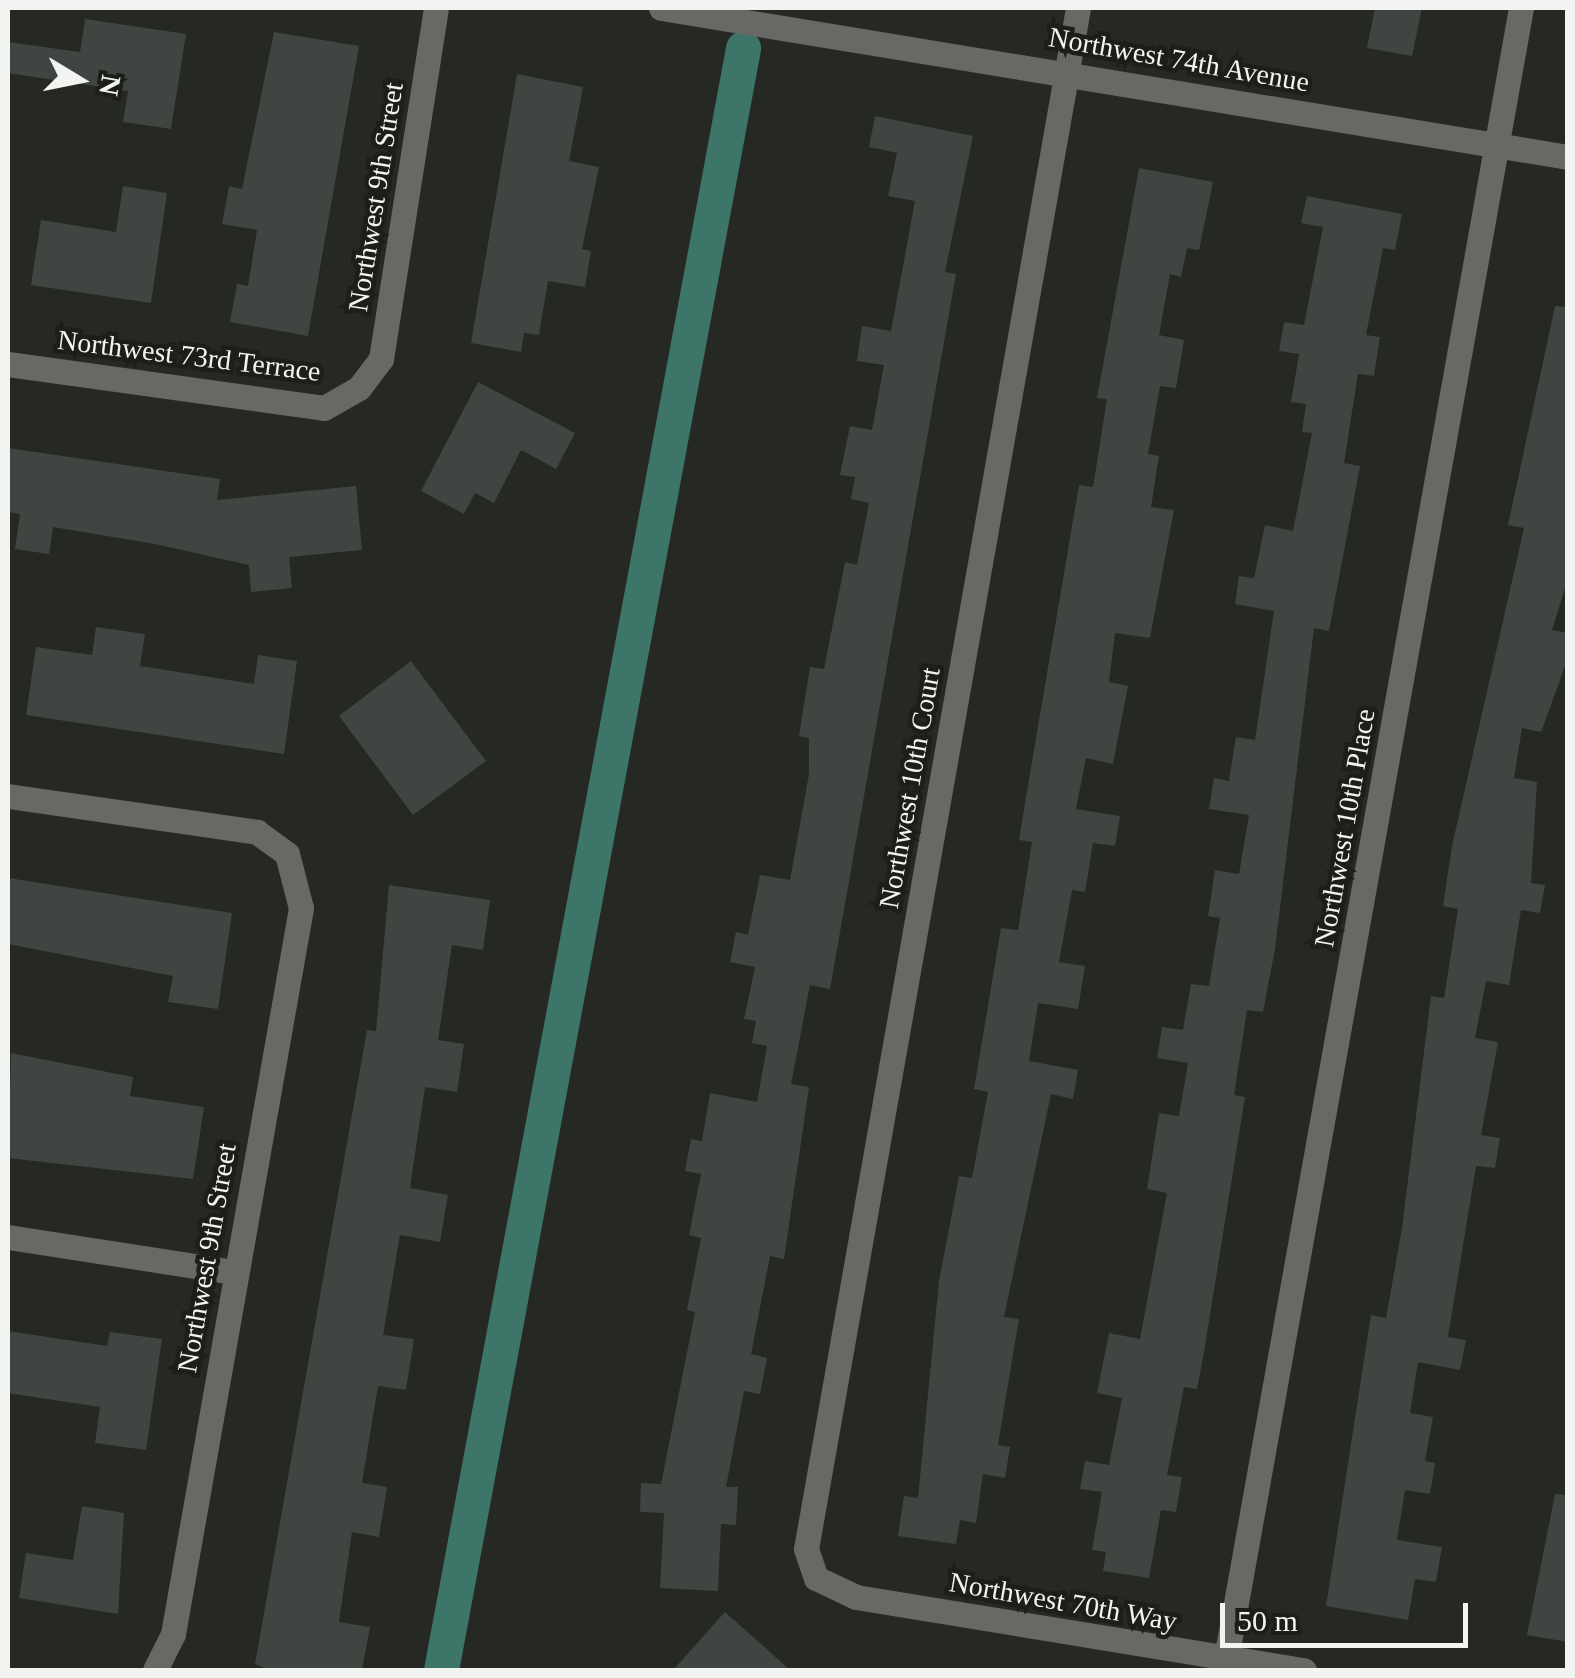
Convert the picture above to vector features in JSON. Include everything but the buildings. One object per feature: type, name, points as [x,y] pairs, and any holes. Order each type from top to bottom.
[{"type":"street","name":"Northwest 9th Street","points":[[360,388],[380,360],[436,8]]},
{"type":"street","name":"Northwest 74th Avenue","points":[[661,8],[1068,70],[1568,157]]},
{"type":"street","name":"Northwest 10th Court","points":[[816,1578],[806,1550],[1078,8]]},
{"type":"street","name":"Northwest 10th Place","points":[[1226,1660],[1520,8]]},
{"type":"street","name":"Northwest 73rd Terrace","points":[[8,364],[324,408],[360,388]]},
{"type":"street","name":"Northwest 9th Street","points":[[8,796],[257,832],[287,854],[301,908],[173,1634],[156,1670]]},
{"type":"street","points":[[8,1237],[234,1272]]},
{"type":"street","name":"Northwest 70th Way","points":[[816,1578],[856,1597],[1304,1670]]},
{"type":"waterway","points":[[441,1670],[743,48]]}]
